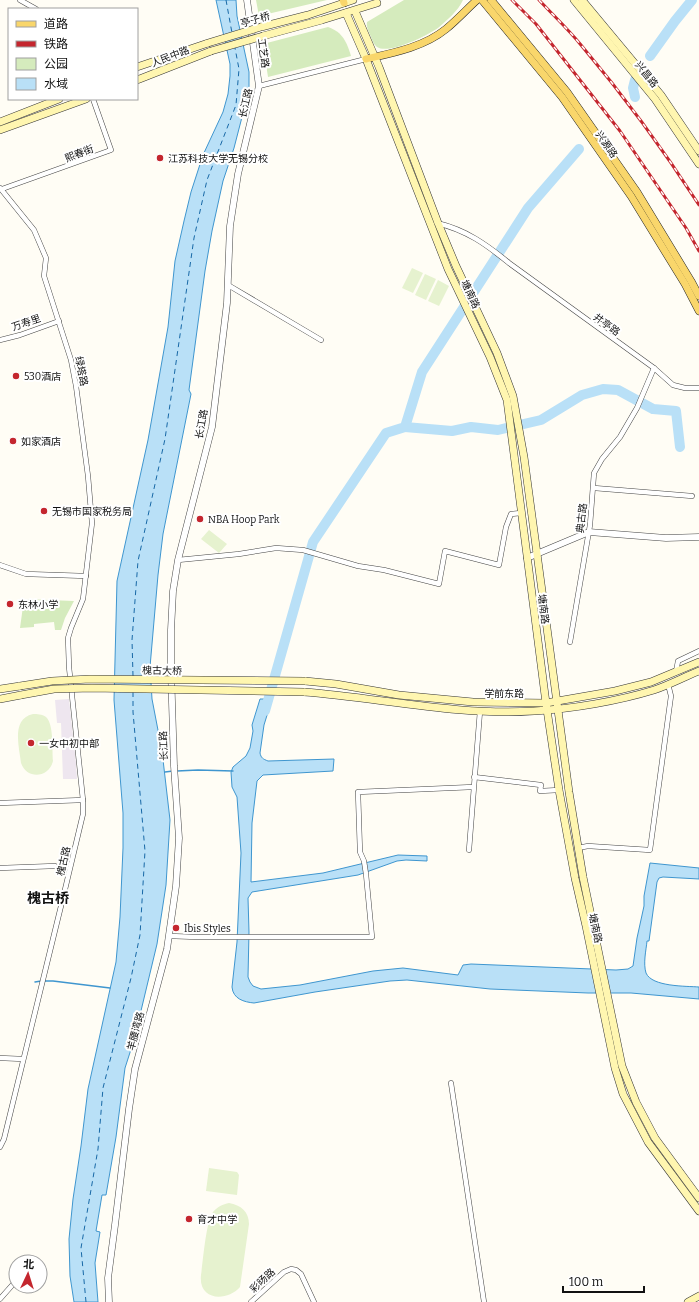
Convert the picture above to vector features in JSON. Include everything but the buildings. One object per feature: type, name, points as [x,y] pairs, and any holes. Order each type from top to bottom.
[{"type":"main road","name":"亭子桥","points":[[209,47],[261,27],[308,15],[353,0]]},
{"type":"main road","points":[[366,59],[401,51],[428,41],[445,30],[477,0]]},
{"type":"main road","name":"兴源路","points":[[482,0],[562,97],[627,189],[685,284],[699,311]]},
{"type":"main road","name":"兴源路","points":[[491,0],[567,92],[641,198],[699,296]]},
{"type":"main road","name":"兴昌路","points":[[574,0],[655,99],[699,164]]},
{"type":"main road","name":"兴昌路","points":[[582,0],[661,95],[699,151]]},
{"type":"main road","points":[[138,67],[209,47],[263,36],[377,3]]},
{"type":"main road","name":"塘南路","points":[[355,10],[375,57],[438,223],[497,353],[513,396],[511,406],[513,447],[546,703],[559,790],[575,878],[615,1068],[623,1094],[648,1142],[699,1211]]},
{"type":"main road","name":"塘南路","points":[[346,13],[366,59],[429,222],[456,287],[511,406],[521,446],[537,554],[557,709],[578,848],[622,1066],[636,1102],[655,1138],[699,1198]]},
{"type":"main road","name":"人民中路","points":[[138,80],[209,47]]},
{"type":"main road","points":[[0,122],[56,100]]},
{"type":"main road","points":[[0,130],[83,100]]},
{"type":"main road","name":"学前东路","points":[[305,682],[336,684],[399,695],[480,703],[546,703],[615,691],[651,682],[699,662]]},
{"type":"main road","name":"学前东路","points":[[304,692],[480,711],[547,710],[616,700],[653,690],[699,671]]},
{"type":"main road","name":"槐古大桥","points":[[0,689],[52,681],[90,679],[305,682]]},
{"type":"main road","name":"槐古大桥","points":[[0,699],[54,689],[92,688],[304,692]]},
{"type":"main road","points":[[688,1302],[699,1296]]},
{"type":"street","points":[[20,0],[34,8]]},
{"type":"street","name":"工艺路","points":[[247,0],[259,86]]},
{"type":"street","points":[[259,86],[366,59]]},
{"type":"street","name":"长江路","points":[[174,766],[171,630],[174,591],[178,560],[212,427],[227,303],[230,226],[238,174],[259,86]]},
{"type":"street","name":"熙春街","points":[[1,189],[111,150],[93,100]]},
{"type":"street","name":"绿塔路","points":[[1,189],[34,230],[46,258],[44,276],[71,360],[88,476],[92,523],[86,576]]},
{"type":"street","name":"井亭路","points":[[429,222],[438,223],[464,231],[493,250],[654,368],[673,385],[685,388],[699,388]]},
{"type":"street","points":[[228,285],[321,340]]},
{"type":"street","name":"万寿里","points":[[0,340],[20,335],[58,321]]},
{"type":"street","name":"典古路","points":[[570,642],[589,532],[594,488],[594,474],[602,459],[620,437],[637,408],[654,368]]},
{"type":"street","points":[[594,488],[692,496]]},
{"type":"street","points":[[178,560],[239,554],[276,548],[303,550],[358,566],[384,570],[439,584],[445,551],[500,565],[506,527],[511,514],[521,513]]},
{"type":"street","points":[[527,558],[589,532],[666,538],[699,537]]},
{"type":"street","points":[[0,565],[26,574],[86,576]]},
{"type":"street","name":"槐古路","points":[[0,1147],[4,1139],[24,1059],[83,814],[83,800],[69,667],[68,638],[70,628],[83,599],[86,576]]},
{"type":"street","points":[[676,672],[678,661],[699,651]]},
{"type":"street","points":[[578,848],[588,846],[650,850],[671,696],[668,684]]},
{"type":"street","points":[[469,850],[480,711]]},
{"type":"street","name":"羊腰湾路","points":[[109,1302],[108,1278],[135,1069],[167,949],[176,886],[179,838],[174,766]]},
{"type":"street","points":[[474,777],[541,785],[540,791],[559,790]]},
{"type":"street","points":[[169,936],[372,937],[366,874],[364,861],[360,852],[358,792],[473,787]]},
{"type":"street","points":[[0,803],[83,800]]},
{"type":"street","points":[[0,868],[55,866]]},
{"type":"street","points":[[0,1058],[24,1059]]},
{"type":"street","points":[[451,1083],[484,1302]]},
{"type":"street","name":"彩旸路","points":[[251,1302],[284,1272],[291,1269],[296,1270],[301,1274],[314,1302]]},
{"type":"street","points":[[0,1299],[8,1290]]},
{"type":"shaded area","points":[[69,699],[77,779],[63,779],[61,723],[57,723],[55,700]]},
{"type":"green space","points":[[256,0],[327,0],[259,16]]},
{"type":"green space","points":[[404,0],[463,0],[449,19],[426,35],[399,46],[383,49],[377,47],[373,42],[367,22]]},
{"type":"green space","points":[[328,27],[344,38],[351,56],[268,77],[263,44]]},
{"type":"green space","points":[[412,268],[423,273],[413,293],[402,288]]},
{"type":"green space","points":[[425,274],[436,279],[426,300],[415,295]]},
{"type":"green space","points":[[438,280],[449,286],[439,306],[428,301]]},
{"type":"green space","points":[[209,530],[227,544],[219,553],[201,539]]},
{"type":"green space","points":[[24,599],[74,601],[65,618],[61,630],[55,630],[54,622],[34,624],[34,627],[20,628]]},
{"type":"green space","points":[[33,714],[41,715],[49,720],[52,738],[53,761],[51,767],[43,774],[38,775],[28,772],[21,763],[18,741],[19,727],[22,721],[26,717]]},
{"type":"green space","points":[[209,1168],[237,1172],[239,1175],[237,1195],[206,1191]]},
{"type":"green space","points":[[229,1203],[237,1205],[244,1210],[248,1216],[249,1224],[240,1287],[234,1292],[221,1297],[209,1294],[204,1290],[201,1284],[201,1275],[208,1224],[213,1212],[216,1209]]},
{"type":"water","points":[[216,0],[236,0],[237,16],[249,72],[249,90],[234,148],[223,181],[212,231],[205,271],[189,390],[191,394],[163,534],[158,575],[150,667],[152,699],[162,751],[170,820],[166,885],[157,944],[134,1040],[125,1068],[116,1137],[106,1195],[102,1195],[96,1231],[100,1232],[95,1263],[98,1302],[74,1302],[70,1276],[69,1239],[73,1199],[88,1089],[116,962],[120,917],[123,813],[114,700],[117,581],[148,440],[168,327],[175,261],[184,221],[191,192],[203,155],[223,112],[228,94],[230,64]]},
{"type":"water","points":[[260,699],[272,699],[264,725],[260,753],[262,758],[268,761],[334,759],[333,771],[263,775],[257,781],[252,823],[251,882],[323,873],[398,855],[427,856],[427,861],[397,861],[358,875],[252,892],[248,898],[248,977],[253,986],[261,989],[300,985],[373,971],[403,968],[458,975],[463,965],[471,964],[616,970],[628,969],[633,966],[650,863],[699,868],[699,879],[659,878],[657,882],[649,941],[647,941],[645,969],[649,978],[655,981],[670,985],[699,987],[699,999],[631,993],[588,993],[490,989],[407,980],[390,981],[315,992],[254,1003],[246,1002],[237,997],[234,994],[232,987],[237,942],[241,853],[237,797],[232,787],[231,772],[233,767],[246,756],[250,748],[253,731],[252,725]]},
{"type":"waterway","points":[[650,56],[692,0]]},
{"type":"waterway","points":[[635,80],[633,88],[635,97]]},
{"type":"waterway","points":[[265,711],[313,542],[386,433],[405,427],[422,372],[528,208],[579,149]]},
{"type":"waterway","points":[[405,427],[452,431],[471,427],[498,430],[541,420],[582,395],[603,389],[618,390],[653,409],[676,411],[680,447]]},
{"type":"waterway","points":[[165,772],[173,771]]},
{"type":"waterway","points":[[177,771],[233,771]]},
{"type":"waterway","points":[[35,982],[41,981]]},
{"type":"waterway","points":[[45,981],[110,988]]},
{"type":"ferry route","points":[[226,0],[232,33]]},
{"type":"ferry route","points":[[133,676],[132,640],[138,561],[165,439],[194,238],[207,180],[236,105],[239,69],[235,48]]},
{"type":"ferry route","points":[[86,1302],[81,1248],[98,1149],[103,1088],[131,978],[140,935],[145,851],[133,712],[133,691]]},
{"type":"railway","points":[[512,0],[536,24],[620,131],[686,228],[699,251]]},
{"type":"railway","points":[[539,0],[576,39],[628,103],[699,205]]},
{"type":"place","name":"江苏科技大学无锡分校","points":[[160,158]]},
{"type":"place","name":"530酒店","points":[[16,376]]},
{"type":"place","name":"如家酒店","points":[[13,441]]},
{"type":"place","name":"无锡市国家税务局","points":[[44,511]]},
{"type":"place","name":"NBA Hoop Park","points":[[200,519]]},
{"type":"place","name":"东林小学","points":[[10,604]]},
{"type":"place","name":"一女中初中部","points":[[31,743]]},
{"type":"place","name":"Ibis Styles","points":[[176,928]]},
{"type":"place","name":"育才中学","points":[[189,1219]]},
{"type":"district","name":"槐古桥","points":[[48,898]]}]
